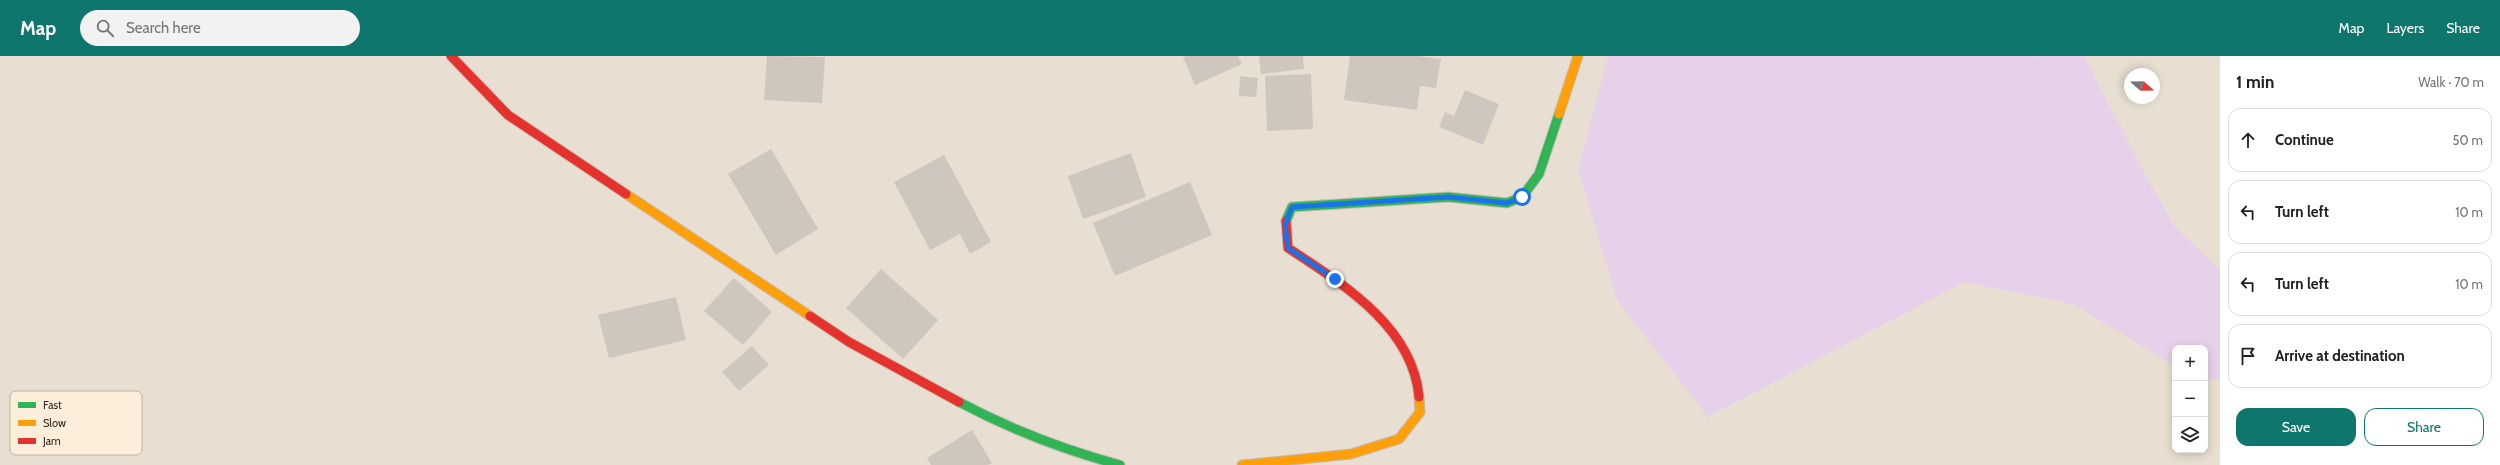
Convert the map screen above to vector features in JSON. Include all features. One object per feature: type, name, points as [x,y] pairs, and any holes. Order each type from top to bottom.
[{"type":"street","points":[[451,56],[508,115],[849,342],[989,418],[1072,452],[1120,465]]},
{"type":"street","points":[[1242,465],[1351,454],[1399,439],[1420,412],[1415,373],[1392,330],[1335,279],[1288,248],[1285,225],[1292,207],[1448,197],[1507,203],[1522,197],[1539,174],[1578,56]]},
{"type":"shaded area","points":[[1608,56],[2035,56],[2037,59],[2040,56],[2084,56],[2135,155],[2174,226],[2220,270],[2220,380],[2208,380],[2208,345],[2172,345],[2172,364],[2073,304],[1964,282],[1708,417],[1617,300],[1578,169]]},
{"type":"building","points":[[767,56],[825,57],[822,103],[764,100]]},
{"type":"building","points":[[1238,56],[1242,64],[1195,85],[1183,57]]},
{"type":"building","points":[[1259,56],[1303,56],[1304,69],[1261,74]]},
{"type":"building","points":[[1350,56],[1417,56],[1441,59],[1436,88],[1420,86],[1417,110],[1344,100]]},
{"type":"building","points":[[1311,74],[1313,129],[1267,131],[1265,76]]},
{"type":"building","points":[[1240,76],[1258,78],[1256,97],[1239,96]]},
{"type":"building","points":[[1465,90],[1499,104],[1483,145],[1439,127],[1445,112],[1454,116]]},
{"type":"building","points":[[771,149],[818,229],[776,255],[728,174]]},
{"type":"building","points":[[1131,153],[1146,197],[1083,219],[1068,176]]},
{"type":"building","points":[[944,155],[991,242],[970,254],[960,234],[930,250],[894,182]]},
{"type":"building","points":[[1190,182],[1212,235],[1115,276],[1093,223]]},
{"type":"building","points":[[881,269],[938,320],[903,359],[846,308]]},
{"type":"building","points":[[734,278],[772,312],[743,345],[704,311]]},
{"type":"building","points":[[676,297],[686,340],[609,358],[598,315]]},
{"type":"building","points":[[752,346],[769,365],[739,391],[722,372]]},
{"type":"building","points":[[972,430],[992,463],[988,465],[931,465],[927,458]]},
{"type":"traffic: fast","points":[[1286,221],[1292,207],[1448,197],[1507,203],[1522,197],[1539,174],[1559,114]]},
{"type":"traffic: fast","points":[[959,402],[1018,430],[1058,446],[1120,465]]},
{"type":"traffic: slow","points":[[1559,114],[1578,56]]},
{"type":"traffic: slow","points":[[626,194],[810,316]]},
{"type":"traffic: slow","points":[[1242,465],[1351,454],[1399,439],[1420,412],[1419,397]]},
{"type":"traffic: jam","points":[[451,56],[508,115],[626,194]]},
{"type":"traffic: jam","points":[[1286,221],[1288,248],[1351,292],[1371,309],[1389,328],[1403,349],[1414,372],[1419,397]]},
{"type":"traffic: jam","points":[[810,316],[849,342],[959,402]]},
{"type":"route","points":[[1335,279],[1288,248],[1285,225],[1292,207],[1320,204],[1448,197],[1507,203],[1522,197]]}]
